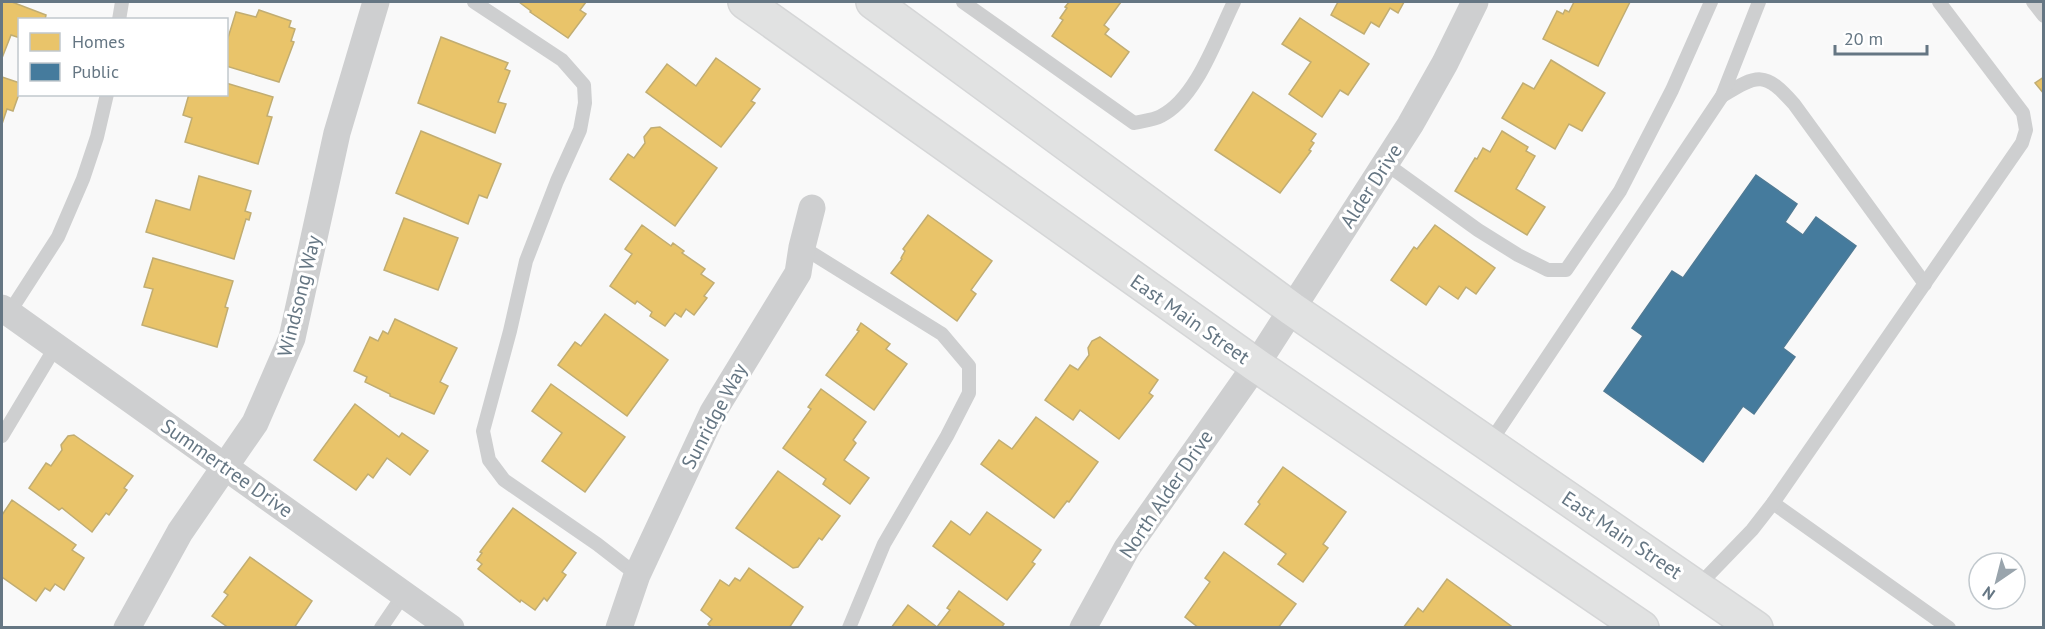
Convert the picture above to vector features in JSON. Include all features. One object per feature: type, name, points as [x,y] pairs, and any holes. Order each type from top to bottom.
[{"type":"main road","name":"East Main Street","points":[[745,2],[1256,365],[1642,627]]},
{"type":"main road","name":"East Main Street","points":[[873,2],[1292,309],[1756,627]]},
{"type":"street","name":"Windsong Way","points":[[127,627],[180,532],[255,423],[292,338],[337,133],[376,2]]},
{"type":"street","name":"Alder Drive","points":[[1256,365],[1385,163],[1445,63],[1475,2]]},
{"type":"street","name":"Sunridge Way","points":[[619,627],[637,575],[713,412],[798,273],[812,208]]},
{"type":"street","name":"Summertree Drive","points":[[5,311],[451,627]]},
{"type":"street","name":"North Alder Drive","points":[[1083,627],[1127,548],[1256,365]]},
{"type":"lane","points":[[119,18],[122,2]]},
{"type":"lane","points":[[474,2],[562,60],[584,85],[585,103],[580,130],[556,182],[526,261],[483,431],[489,460],[504,480],[597,544],[637,575]]},
{"type":"lane","points":[[963,2],[1134,123],[1161,116],[1182,99],[1201,71],[1234,2]]},
{"type":"lane","points":[[1385,163],[1478,230],[1518,255],[1548,270],[1566,270],[1620,191],[1672,90],[1711,2]]},
{"type":"lane","points":[[1489,444],[1722,96],[1759,2]]},
{"type":"lane","points":[[1697,587],[1752,530],[1773,503],[2022,143],[2026,130],[2023,113],[1939,2]]},
{"type":"lane","points":[[2033,2],[2043,16]]},
{"type":"lane","points":[[1722,96],[1749,80],[1762,79],[1778,86],[1794,104],[1925,284]]},
{"type":"lane","points":[[5,311],[58,237],[83,179],[97,137],[107,96]]},
{"type":"lane","points":[[802,247],[942,334],[969,366],[969,393],[947,436],[884,544],[849,627]]},
{"type":"lane","points":[[2,436],[56,345]]},
{"type":"lane","points":[[1773,503],[1949,627]]},
{"type":"lane","points":[[381,627],[404,594]]},
{"type":"building: Homes","points":[[2,2],[12,2],[46,15],[45,18],[18,18],[18,37],[11,35],[2,58]]},
{"type":"building: Homes","points":[[519,2],[586,2],[580,10],[586,14],[568,38]]},
{"type":"building: Homes","points":[[1069,2],[1121,2],[1104,25],[1109,29],[1105,34],[1129,52],[1111,77],[1052,36],[1063,20],[1060,18]]},
{"type":"building: Homes","points":[[1338,2],[1404,2],[1398,13],[1390,8],[1379,27],[1371,22],[1364,34],[1331,15]]},
{"type":"building: Homes","points":[[1574,2],[1630,2],[1598,66],[1543,39],[1557,11],[1563,14],[1565,10],[1569,12]]},
{"type":"building: Homes","points":[[259,10],[291,21],[289,27],[295,29],[291,41],[294,42],[279,82],[228,67],[228,38],[236,12],[256,17]]},
{"type":"building: Homes","points":[[1300,18],[1369,64],[1348,95],[1340,90],[1322,117],[1289,94],[1311,62],[1282,44]]},
{"type":"building: Homes","points":[[441,37],[508,63],[505,69],[510,71],[498,102],[506,104],[495,133],[418,103]]},
{"type":"building: Homes","points":[[716,58],[760,89],[751,101],[755,103],[721,147],[646,92],[667,64],[696,86]]},
{"type":"building: Homes","points":[[1551,60],[1605,93],[1582,131],[1569,124],[1555,149],[1502,118],[1523,83],[1534,89]]},
{"type":"building: Homes","points":[[2,77],[18,82],[18,96],[13,111],[7,109],[2,124]]},
{"type":"building: Homes","points":[[2044,77],[2044,94],[2035,83]]},
{"type":"building: Homes","points":[[228,84],[273,97],[267,116],[272,117],[258,164],[185,142],[192,118],[183,115],[188,96],[228,96]]},
{"type":"building: Homes","points":[[1253,92],[1316,134],[1311,141],[1314,143],[1309,150],[1311,151],[1280,193],[1215,150]]},
{"type":"building: Homes","points":[[660,127],[717,168],[675,226],[610,179],[628,154],[634,158],[645,143],[644,137],[651,128]]},
{"type":"building: Homes","points":[[421,131],[501,164],[487,198],[479,195],[468,224],[396,193]]},
{"type":"building: Homes","points":[[1502,131],[1528,147],[1526,151],[1535,156],[1516,189],[1545,207],[1527,235],[1455,191],[1475,158],[1477,159],[1483,148],[1490,152]]},
{"type":"building: Homes","points":[[199,176],[251,191],[245,211],[251,213],[249,220],[246,219],[234,259],[146,232],[156,200],[190,210]]},
{"type":"building: Homes","points":[[928,215],[992,261],[971,290],[976,294],[957,321],[891,273],[902,259],[905,251],[903,249]]},
{"type":"building: Homes","points":[[404,218],[458,238],[438,290],[384,270]]},
{"type":"building: Homes","points":[[642,225],[671,246],[673,243],[684,251],[682,253],[705,269],[701,274],[714,283],[704,296],[707,298],[694,315],[686,309],[681,317],[675,313],[665,326],[650,316],[652,312],[637,301],[635,304],[610,286],[632,254],[625,249]]},
{"type":"building: Homes","points":[[1435,225],[1495,268],[1476,294],[1466,287],[1458,299],[1439,286],[1426,305],[1391,280],[1414,247],[1417,249]]},
{"type":"building: Homes","points":[[153,258],[233,281],[217,347],[142,325],[153,289],[144,287]]},
{"type":"building: Homes","points":[[605,314],[668,360],[627,416],[558,365],[575,342],[581,346]]},
{"type":"building: Homes","points":[[395,319],[457,348],[440,382],[448,386],[434,414],[390,396],[365,382],[367,377],[354,371],[370,337],[378,341],[383,331],[388,334]]},
{"type":"building: Homes","points":[[861,323],[890,344],[886,349],[907,364],[874,410],[826,375],[859,331],[857,330]]},
{"type":"building: Homes","points":[[1100,337],[1158,380],[1149,393],[1153,396],[1119,439],[1080,410],[1073,420],[1045,400],[1070,365],[1078,370],[1089,355],[1088,348],[1092,341]]},
{"type":"building: Homes","points":[[551,384],[625,437],[585,492],[542,461],[562,433],[532,411]]},
{"type":"building: Homes","points":[[821,389],[866,422],[853,440],[856,443],[844,460],[869,478],[850,504],[823,484],[826,479],[783,448],[811,409],[808,407]]},
{"type":"building: Homes","points":[[355,404],[399,437],[402,433],[428,451],[410,475],[387,458],[373,478],[368,474],[356,490],[314,460]]},
{"type":"building: Homes","points":[[1036,417],[1098,462],[1069,502],[1067,501],[1054,518],[981,464],[999,440],[1012,449]]},
{"type":"building: Homes","points":[[74,435],[133,476],[124,488],[127,490],[109,515],[106,513],[92,532],[62,508],[59,510],[29,488],[46,463],[51,466],[68,436]]},
{"type":"building: Homes","points":[[1283,467],[1346,512],[1323,544],[1328,548],[1303,582],[1278,564],[1286,554],[1245,524]]},
{"type":"building: Homes","points":[[778,471],[840,516],[822,540],[819,538],[798,567],[793,568],[736,528]]},
{"type":"building: Homes","points":[[12,500],[76,545],[72,550],[84,558],[64,590],[55,584],[50,591],[45,588],[36,601],[2,577],[2,515]]},
{"type":"building: Homes","points":[[513,508],[576,553],[562,572],[566,575],[547,601],[544,598],[535,610],[521,600],[520,602],[478,569],[482,564],[477,560],[482,553],[480,552]]},
{"type":"building: Homes","points":[[987,512],[1041,550],[1032,562],[1035,564],[1007,600],[933,546],[951,521],[970,535]]},
{"type":"building: Homes","points":[[1224,552],[1296,604],[1278,628],[1199,628],[1185,617],[1210,582],[1205,578]]},
{"type":"building: Homes","points":[[250,557],[312,601],[294,628],[229,628],[212,616],[228,595],[224,592]]},
{"type":"building: Homes","points":[[749,568],[803,607],[789,628],[712,628],[708,624],[712,619],[701,610],[720,580],[729,586],[735,578],[740,581]]},
{"type":"building: Homes","points":[[1447,579],[1511,626],[1510,628],[1403,628],[1418,608],[1423,612]]},
{"type":"building: Homes","points":[[959,591],[1004,624],[1001,628],[891,628],[908,605],[937,627],[950,610],[947,608]]},
{"type":"building: Public","points":[[1756,175],[1797,204],[1785,222],[1803,235],[1816,217],[1856,246],[1783,348],[1795,357],[1754,414],[1743,406],[1703,462],[1604,391],[1643,336],[1632,328],[1672,271],[1683,278]]}]
